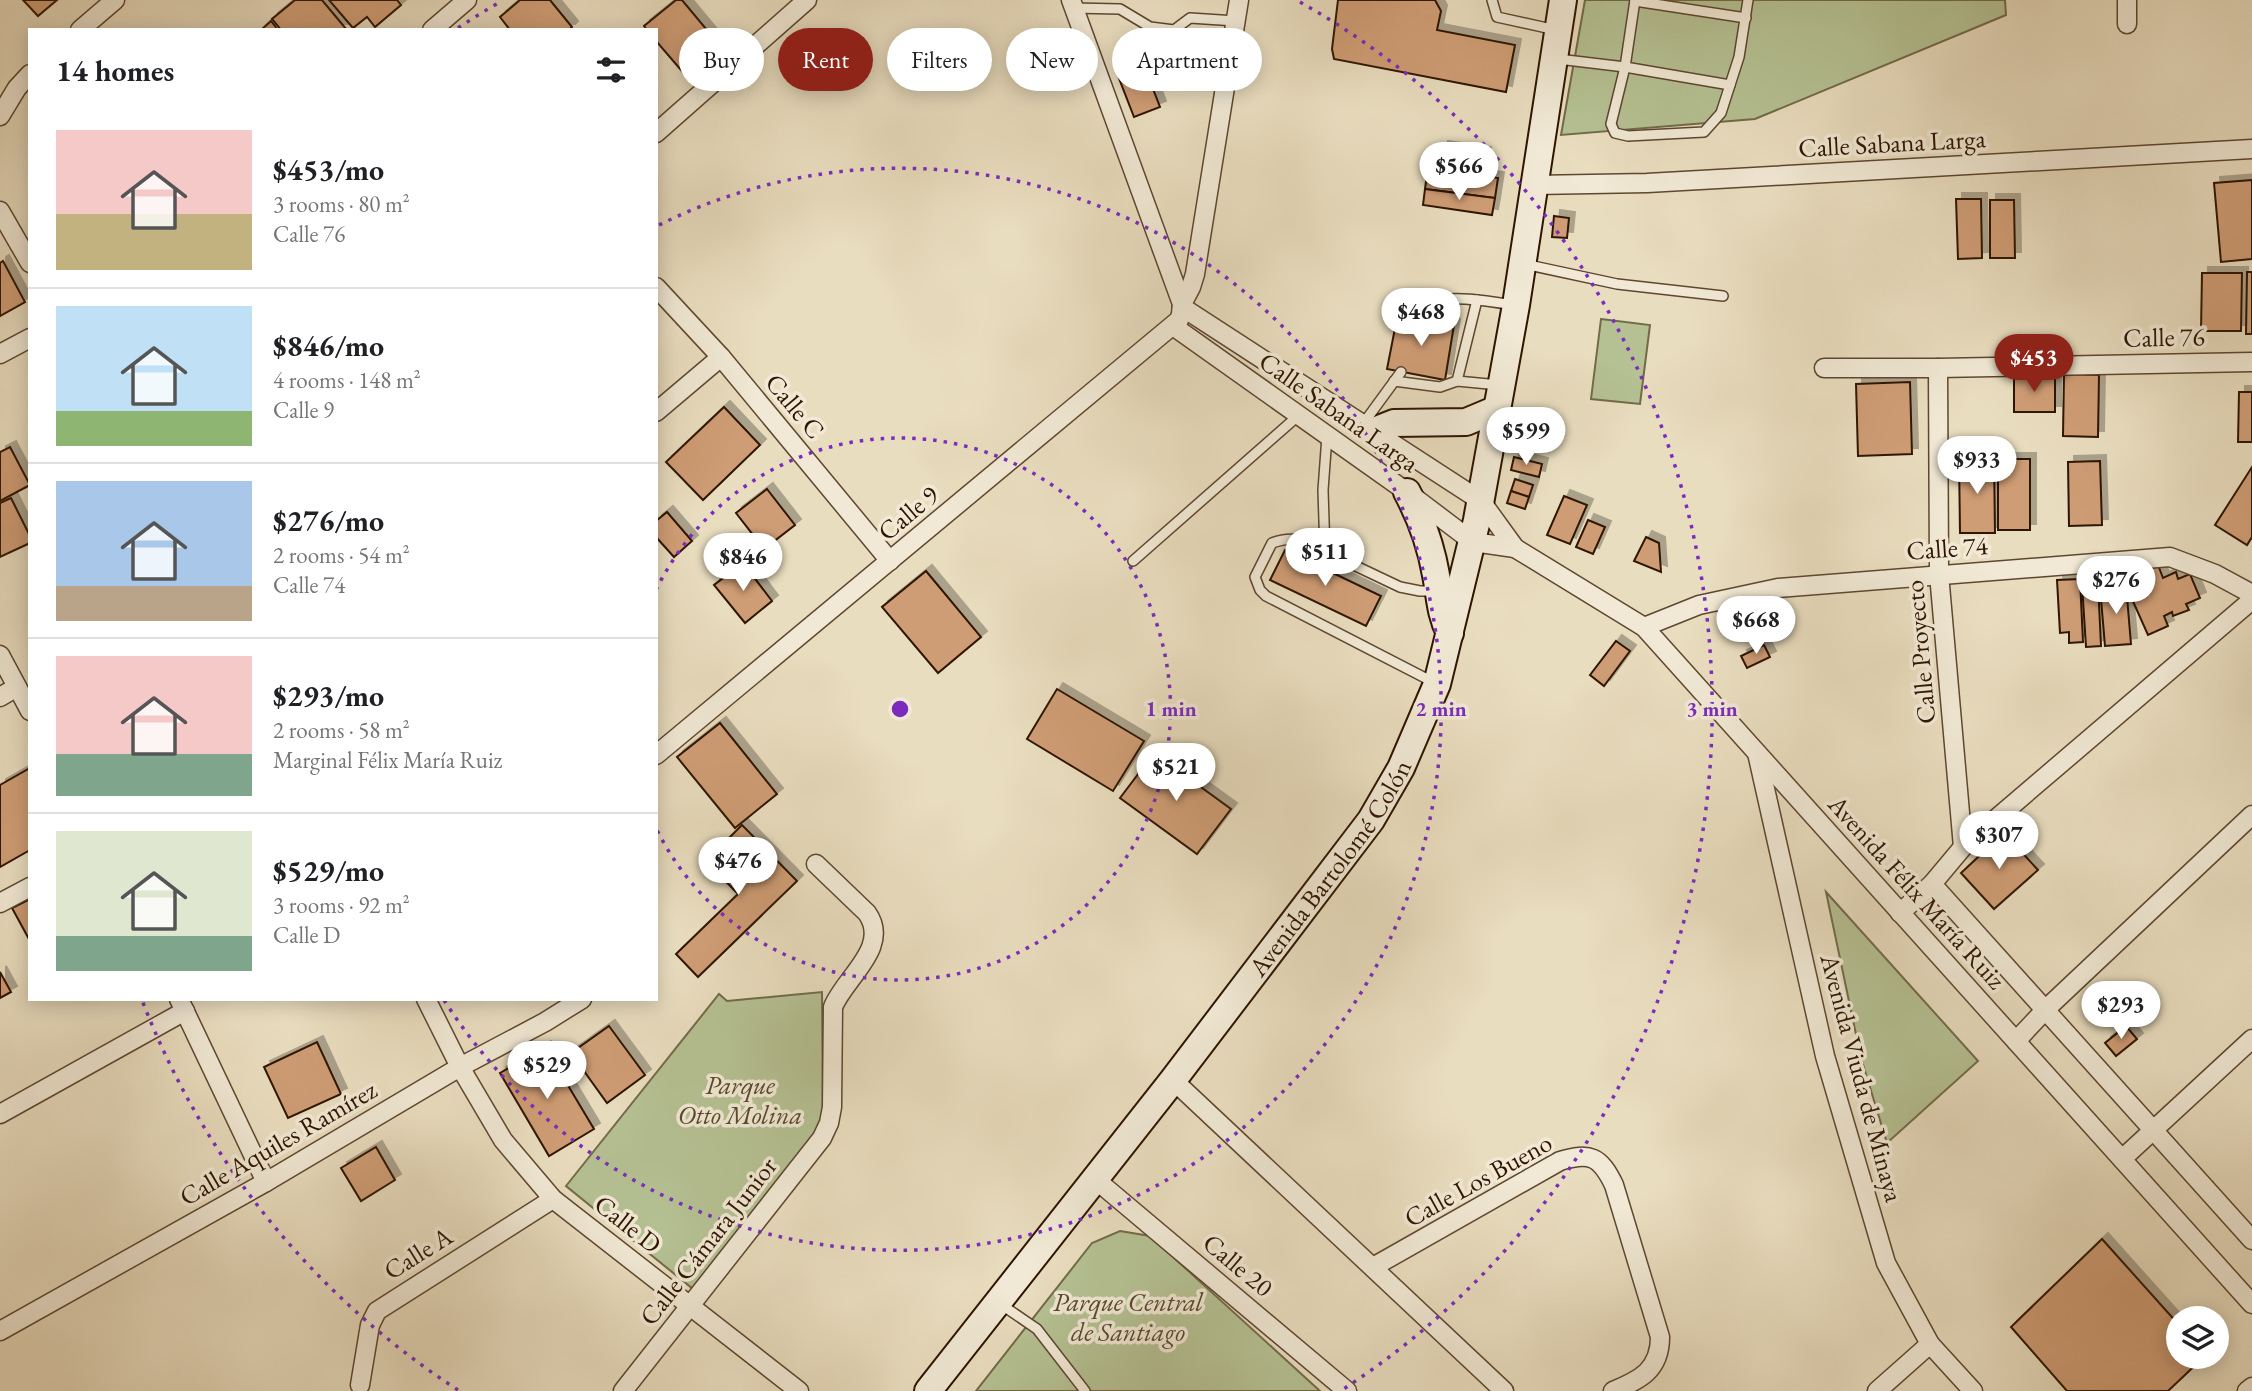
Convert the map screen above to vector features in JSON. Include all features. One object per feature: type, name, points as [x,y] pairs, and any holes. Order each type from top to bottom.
[{"type":"main road","name":"Avenida Bartolomé Colón","points":[[928,1391],[1173,1080],[1371,820],[1401,768],[1437,684],[1473,542],[1516,305],[1563,0]]},
{"type":"main road","points":[[1368,427],[1394,423],[1466,422],[1499,397]]},
{"type":"main road","points":[[1407,492],[1421,520],[1443,617],[1451,634]]},
{"type":"street","points":[[82,28],[115,0]]},
{"type":"street","points":[[434,28],[467,0]]},
{"type":"street","points":[[658,131],[807,0]]},
{"type":"street","name":"Calle 9","points":[[658,753],[1173,326],[1180,317],[1195,274],[1240,0]]},
{"type":"street","points":[[2127,0],[2127,24]]},
{"type":"street","points":[[1072,4],[1182,305]]},
{"type":"street","points":[[0,116],[17,88],[28,76]]},
{"type":"street","name":"Calle Sabana Larga","points":[[1534,185],[1647,183],[2252,149]]},
{"type":"street","points":[[0,211],[28,260]]},
{"type":"street","name":"Calle C","points":[[658,289],[721,357],[890,561]]},
{"type":"street","name":"Calle Sabana Larga","points":[[1182,305],[1481,500]]},
{"type":"street","name":"Calle Sabana Larga","points":[[1173,326],[1473,542]]},
{"type":"street","points":[[0,354],[28,339]]},
{"type":"street","points":[[658,410],[721,357]]},
{"type":"street","name":"Calle 76","points":[[1824,368],[2252,362]]},
{"type":"street","name":"Calle Proyecto","points":[[1938,368],[1939,574],[1964,847]]},
{"type":"street","name":"Avenida Félix María Ruiz","points":[[1481,500],[1515,548],[1644,627],[2252,1304]]},
{"type":"street","name":"Avenida Félix María Ruiz","points":[[1473,542],[1515,548]]},
{"type":"street","name":"Calle 74","points":[[1644,627],[1699,605],[1778,588],[2170,557],[2215,574],[2252,594]]},
{"type":"street","points":[[1900,913],[1932,884],[1964,847],[2252,600]]},
{"type":"street","points":[[0,655],[28,707]]},
{"type":"street","points":[[0,697],[17,687]]},
{"type":"street","name":"Avenida Viuda de Minaya","points":[[1756,752],[1825,1056],[1886,1263],[1930,1344],[1973,1391]]},
{"type":"street","points":[[2016,1041],[2046,1009],[2252,815]]},
{"type":"street","name":"Calle Cámara Junior","points":[[623,1391],[822,1138],[829,1123],[832,1107],[833,1007],[838,995],[871,951],[875,930],[867,913],[816,864]]},
{"type":"street","points":[[1932,884],[2252,1240]]},
{"type":"street","points":[[0,903],[28,888]]},
{"type":"street","name":"Calle D","points":[[427,1001],[460,1068],[503,1140],[553,1199],[799,1391]]},
{"type":"street","name":"Calle Aquiles Ramírez","points":[[0,1331],[266,1182],[579,1001]]},
{"type":"street","points":[[0,1114],[182,1005],[266,1182]]},
{"type":"street","points":[[2122,1159],[2252,1039]]},
{"type":"street","points":[[1173,1080],[1504,1391]]},
{"type":"street","name":"Calle Los Bueno","points":[[1373,1267],[1560,1161],[1578,1156],[1593,1158],[1606,1169],[1614,1185],[1660,1337],[1660,1352],[1646,1373],[1636,1381],[1613,1391]]},
{"type":"street","name":"Calle 20","points":[[1095,1179],[1347,1391]]},
{"type":"street","name":"Calle A","points":[[359,1385],[370,1325],[377,1311],[553,1199]]},
{"type":"street","points":[[1877,1391],[1930,1344]]},
{"type":"street","points":[[2247,1391],[2252,1387]]},
{"type":"lane","points":[[1492,0],[1497,18],[1557,30]]},
{"type":"lane","points":[[1745,18],[1635,0],[1625,67],[1611,124],[1615,133],[1628,136],[1704,132],[1721,113],[1731,85],[1739,57],[1748,0]]},
{"type":"lane","points":[[1072,4],[1120,9],[1150,27],[1174,30],[1190,18],[1236,22]]},
{"type":"lane","points":[[1553,58],[1731,85]]},
{"type":"lane","points":[[1521,263],[1617,284],[1723,296]]},
{"type":"lane","points":[[1426,321],[1438,302],[1445,299],[1516,305]]},
{"type":"lane","points":[[1457,381],[1477,300]]},
{"type":"lane","points":[[1368,427],[1401,372]]},
{"type":"lane","points":[[1394,381],[1440,387],[1457,381],[1499,397]]},
{"type":"lane","points":[[1132,561],[1299,415]]},
{"type":"lane","points":[[1325,552],[1323,490],[1327,436]]},
{"type":"lane","points":[[1437,684],[1266,596],[1256,584],[1255,577],[1272,543],[1292,538],[1400,587],[1429,591],[1438,587]]},
{"type":"lane","points":[[998,1302],[1037,1329],[1085,1391]]},
{"type":"green space","points":[[1585,0],[2005,0],[2006,15],[1755,119],[1561,135]]},
{"type":"green space","points":[[1601,319],[1650,325],[1640,404],[1591,399]]},
{"type":"green space","points":[[1826,892],[1978,1061],[1887,1143],[1861,1058]]},
{"type":"green space","name":"Parque Otto Molina","points":[[822,992],[823,1119],[820,1129],[693,1289],[566,1186],[719,994],[727,1001]]},
{"type":"green space","name":"Parque Central de Santiago","points":[[1120,1231],[1150,1236],[1320,1391],[976,1391],[1092,1243]]},
{"type":"building","points":[[23,0],[57,0],[38,16]]},
{"type":"building","points":[[295,0],[322,0],[345,28],[279,28],[272,19]]},
{"type":"building","points":[[329,0],[397,0],[401,5],[375,27],[367,17],[353,28]]},
{"type":"building","points":[[520,0],[550,0],[572,27],[508,28],[500,17]]},
{"type":"building","points":[[676,0],[682,0],[705,28],[679,28],[679,68],[658,43],[658,28],[644,26]]},
{"type":"building","points":[[1338,0],[1435,0],[1441,11],[1437,30],[1515,45],[1506,92],[1334,59],[1332,49]]},
{"type":"building","points":[[271,21],[276,28],[263,28]]},
{"type":"building","points":[[1124,91],[1154,91],[1160,107],[1134,117]]},
{"type":"building","points":[[1442,147],[1485,153],[1482,169],[1439,163]]},
{"type":"building","points":[[1428,168],[1498,178],[1495,198],[1425,189]]},
{"type":"building","points":[[2252,180],[2252,259],[2221,262],[2214,183]]},
{"type":"building","points":[[1425,189],[1495,198],[1492,215],[1423,205]]},
{"type":"building","points":[[1956,199],[1981,199],[1982,258],[1958,259]]},
{"type":"building","points":[[1990,200],[2014,200],[2015,258],[1990,258]]},
{"type":"building","points":[[1554,216],[1569,218],[1567,238],[1552,237]]},
{"type":"building","points":[[3,261],[25,302],[0,316],[0,263]]},
{"type":"building","points":[[2247,272],[2252,272],[2252,334],[2246,334]]},
{"type":"building","points":[[2202,273],[2242,273],[2241,331],[2201,331]]},
{"type":"building","points":[[1397,318],[1454,325],[1445,380],[1387,369]]},
{"type":"building","points":[[2064,374],[2099,375],[2098,437],[2063,436]]},
{"type":"building","points":[[2014,377],[2055,377],[2055,412],[2014,412]]},
{"type":"building","points":[[1910,382],[1912,454],[1858,456],[1856,384]]},
{"type":"building","points":[[2239,392],[2252,392],[2252,442],[2238,442]]},
{"type":"building","points":[[724,407],[760,445],[703,500],[666,462]]},
{"type":"building","points":[[10,447],[28,486],[0,501],[0,452]]},
{"type":"building","points":[[1514,457],[1542,464],[1539,477],[1511,470]]},
{"type":"building","points":[[1959,458],[1994,458],[1995,533],[1960,533]]},
{"type":"building","points":[[1998,459],[2030,459],[2030,530],[1998,530]]},
{"type":"building","points":[[2100,461],[2102,525],[2069,526],[2068,462]]},
{"type":"building","points":[[2252,467],[2252,537],[2247,545],[2215,525]]},
{"type":"building","points":[[1515,479],[1533,485],[1529,497],[1511,491]]},
{"type":"building","points":[[767,489],[795,525],[764,549],[736,513]]},
{"type":"building","points":[[1511,491],[1529,497],[1525,509],[1507,503]]},
{"type":"building","points":[[1564,496],[1587,505],[1570,544],[1547,535]]},
{"type":"building","points":[[11,498],[28,532],[28,544],[0,557],[0,503]]},
{"type":"building","points":[[667,512],[692,541],[674,557],[658,539],[658,519]]},
{"type":"building","points":[[1588,520],[1605,527],[1593,554],[1576,547]]},
{"type":"building","points":[[1646,537],[1659,543],[1661,572],[1634,561]]},
{"type":"building","points":[[1285,550],[1381,596],[1366,626],[1270,580]]},
{"type":"building","points":[[743,563],[772,601],[745,623],[714,585]]},
{"type":"building","points":[[2158,565],[2163,578],[2176,572],[2178,579],[2190,574],[2200,598],[2186,604],[2189,610],[2173,616],[2172,612],[2164,616],[2168,626],[2148,635],[2127,588],[2141,582],[2147,570]]},
{"type":"building","points":[[926,571],[981,637],[938,673],[882,607]]},
{"type":"building","points":[[2080,579],[2083,642],[2069,643],[2069,632],[2060,633],[2057,580]]},
{"type":"building","points":[[2098,583],[2101,646],[2086,647],[2082,584]]},
{"type":"building","points":[[2126,585],[2131,644],[2105,646],[2100,587]]},
{"type":"building","points":[[1616,641],[1630,651],[1604,686],[1590,675]]},
{"type":"building","points":[[1764,645],[1770,657],[1747,668],[1741,656]]},
{"type":"building","points":[[1057,689],[1144,741],[1113,791],[1027,739]]},
{"type":"building","points":[[720,723],[777,794],[735,828],[677,757]]},
{"type":"building","points":[[1154,753],[1231,809],[1197,854],[1120,798]]},
{"type":"building","points":[[28,769],[28,851],[0,867],[0,785]]},
{"type":"building","points":[[742,825],[797,881],[698,977],[676,954],[738,894],[706,861]]},
{"type":"building","points":[[2004,833],[2038,870],[1994,909],[1961,873]]},
{"type":"building","points":[[28,900],[28,937],[12,908]]},
{"type":"building","points":[[0,972],[11,992],[0,998]]},
{"type":"building","points":[[609,1026],[645,1075],[607,1103],[571,1053]]},
{"type":"building","points":[[2126,1026],[2137,1039],[2116,1056],[2105,1043]]},
{"type":"building","points":[[317,1042],[341,1094],[288,1118],[264,1067]]},
{"type":"building","points":[[545,1047],[594,1129],[549,1156],[500,1073]]},
{"type":"building","points":[[376,1147],[395,1180],[361,1201],[341,1168]]},
{"type":"building","points":[[2102,1239],[2166,1310],[2166,1369],[2191,1369],[2168,1391],[2067,1391],[2011,1327]]}]
